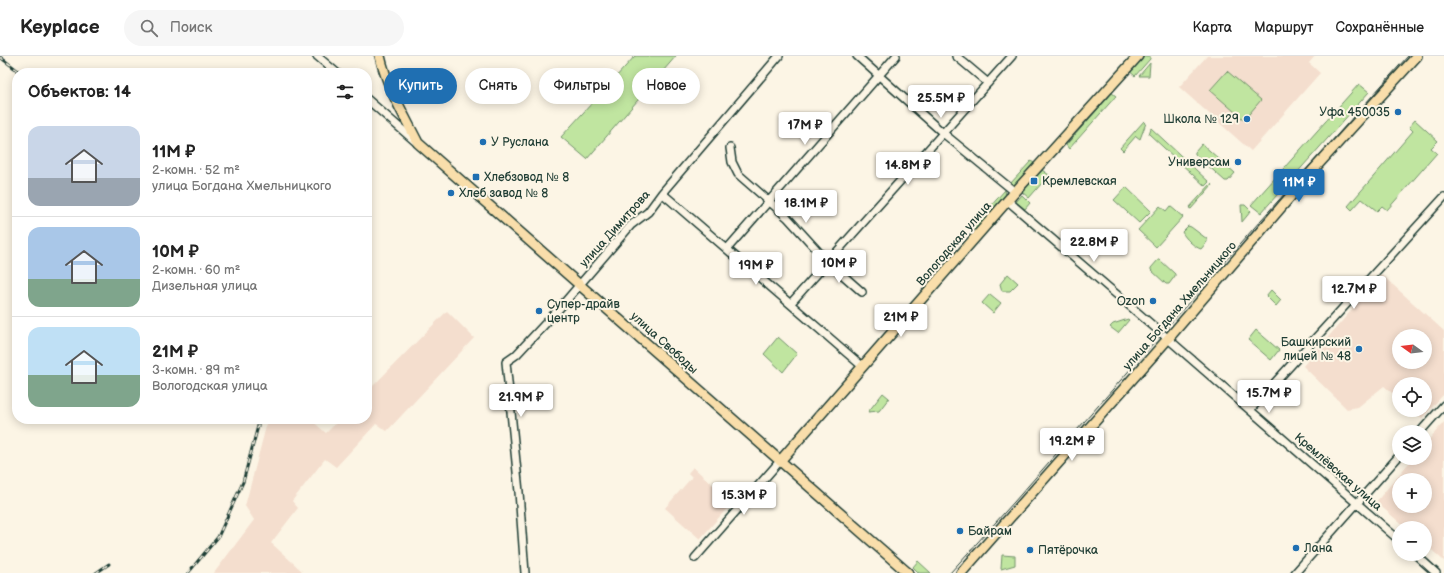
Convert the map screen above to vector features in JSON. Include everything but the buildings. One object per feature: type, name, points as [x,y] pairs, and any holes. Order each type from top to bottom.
[{"type":"main road","points":[[380,56],[394,96],[418,143]]},
{"type":"main road","name":"Вологодская улица","points":[[780,461],[1015,192],[1138,56]]},
{"type":"main road","name":"улица Богдана Хмельницкого","points":[[961,573],[1168,338],[1314,169],[1418,56]]},
{"type":"main road","name":"улица Свободы","points":[[418,143],[908,573]]},
{"type":"street","points":[[317,56],[331,68]]},
{"type":"street","name":"улица Димитрова","points":[[525,573],[519,492],[506,362],[516,355],[631,225],[648,212],[662,193],[779,56]]},
{"type":"street","points":[[857,56],[943,133],[1015,192]]},
{"type":"street","points":[[727,249],[896,56]]},
{"type":"street","points":[[956,56],[988,83]]},
{"type":"street","points":[[791,303],[1012,56]]},
{"type":"street","name":"улица Свободы","points":[[372,103],[418,143]]},
{"type":"street","points":[[730,148],[732,162],[738,174],[787,217],[828,262],[862,292]]},
{"type":"street","points":[[662,193],[862,366]]},
{"type":"street","points":[[1250,410],[1444,197]]},
{"type":"street","name":"Кремлёвская улица","points":[[1008,201],[1168,338],[1392,534]]},
{"type":"street","points":[[1426,425],[1444,405]]},
{"type":"street","name":"Вологодская улица","points":[[695,558],[780,461]]},
{"type":"street","points":[[1295,573],[1392,464]]},
{"type":"street","points":[[1423,561],[1436,573]]},
{"type":"shaded area","name":"Школа № 129","points":[[1207,56],[1315,56],[1309,63],[1320,73],[1251,151],[1179,87]]},
{"type":"shaded area","name":"Башкирский лицей № 48","points":[[1382,275],[1444,331],[1444,394],[1432,407],[1432,377],[1392,377],[1392,393],[1384,386],[1358,407],[1347,409],[1303,366]]},
{"type":"shaded area","points":[[447,311],[474,338],[387,431],[376,424],[336,467],[325,459],[292,501],[298,508],[271,543],[302,571],[301,573],[214,573],[254,520],[245,506],[267,424],[316,424],[326,433],[335,424],[372,424],[372,387]]},
{"type":"shaded area","points":[[1444,422],[1444,561],[1432,550],[1432,521],[1398,521],[1376,502],[1392,483],[1392,513],[1432,513],[1432,473],[1400,473],[1407,465],[1432,465],[1432,436]]},
{"type":"shaded area","points":[[693,467],[722,493],[719,497],[729,506],[700,539],[665,508],[692,477],[688,473]]},
{"type":"green space","points":[[635,56],[676,56],[666,68],[632,68],[632,104],[635,104],[587,159],[561,137],[591,104],[624,104],[624,68]]},
{"type":"green space","points":[[1140,56],[1150,56],[1150,59],[1135,76],[1128,70]]},
{"type":"green space","points":[[1150,63],[1149,76],[1139,76]]},
{"type":"green space","points":[[1227,71],[1261,100],[1244,120],[1210,90]]},
{"type":"green space","points":[[1359,84],[1369,92],[1261,213],[1251,205]]},
{"type":"green space","points":[[1112,93],[1116,96],[1069,149],[1066,145]]},
{"type":"green space","points":[[1415,120],[1438,141],[1431,148],[1437,153],[1387,210],[1382,206],[1377,211],[1362,199],[1352,210],[1348,206],[1413,131],[1409,127]]},
{"type":"green space","points":[[1144,121],[1146,123],[1140,139],[1136,136],[1123,151],[1120,148]]},
{"type":"green space","points":[[1151,128],[1209,182],[1205,186],[1149,134]]},
{"type":"green space","points":[[1202,144],[1235,173],[1228,181],[1225,181],[1195,154]]},
{"type":"green space","points":[[1031,161],[1034,163],[1015,185],[1010,184]]},
{"type":"green space","points":[[1042,170],[1049,175],[1029,198],[1022,192]]},
{"type":"green space","points":[[1211,184],[1212,185],[1191,209],[1189,208]]},
{"type":"green space","points":[[1126,187],[1151,211],[1139,223],[1114,200]]},
{"type":"green space","points":[[1005,190],[1006,196],[974,232],[972,230],[973,226]]},
{"type":"green space","points":[[1022,195],[1030,203],[1025,209],[1016,202]]},
{"type":"green space","points":[[1241,205],[1245,205],[1251,211],[1242,222]]},
{"type":"green space","points":[[1160,206],[1166,211],[1170,206],[1183,217],[1156,247],[1138,230]]},
{"type":"green space","points":[[1188,226],[1207,239],[1207,242],[1201,249],[1190,242],[1182,232]]},
{"type":"green space","points":[[1158,260],[1160,260],[1175,274],[1169,284],[1166,284],[1151,270]]},
{"type":"green space","points":[[1008,274],[1018,283],[1010,291],[1002,291],[1000,284]]},
{"type":"green space","points":[[1271,290],[1281,300],[1276,306],[1266,296]]},
{"type":"green space","points":[[990,294],[1001,303],[993,313],[982,303]]},
{"type":"green space","points":[[1128,319],[1129,320],[1118,333],[1110,327],[1113,324]]},
{"type":"green space","points":[[1256,330],[1279,350],[1271,360],[1248,340]]},
{"type":"green space","points":[[778,337],[797,354],[783,372],[764,354]]},
{"type":"green space","points":[[883,393],[889,398],[879,411],[868,412]]},
{"type":"green space","points":[[1002,555],[1015,556],[1015,565],[1001,569]]},
{"type":"green space","points":[[918,561],[931,573],[919,573],[913,567]]},
{"type":"tram line","points":[[950,573],[1261,220],[1408,56]]},
{"type":"railway","points":[[0,57],[14,68]]},
{"type":"railway","points":[[188,573],[218,537],[243,482],[258,424]]},
{"type":"railway","points":[[96,573],[109,564]]},
{"type":"place","name":"Уфа 450035","points":[[1398,112]]},
{"type":"place","name":"Школа № 129","points":[[1247,119]]},
{"type":"place","name":"У Руслана","points":[[483,142]]},
{"type":"place","name":"Универсам","points":[[1238,162]]},
{"type":"place","name":"Хлебзовод № 8","points":[[476,177]]},
{"type":"place","name":"Кремлевская","points":[[1034,181]]},
{"type":"place","name":"Хлеб завод № 8","points":[[451,193]]},
{"type":"place","name":"Ozon","points":[[1153,301]]},
{"type":"place","name":"Супер-драйв центр","points":[[539,311]]},
{"type":"place","name":"Башкирский лицей № 48","points":[[1359,349]]},
{"type":"place","name":"Байрам","points":[[960,531]]},
{"type":"place","name":"Лана","points":[[1296,548]]},
{"type":"place","name":"Пятёрочка","points":[[1030,550]]}]
